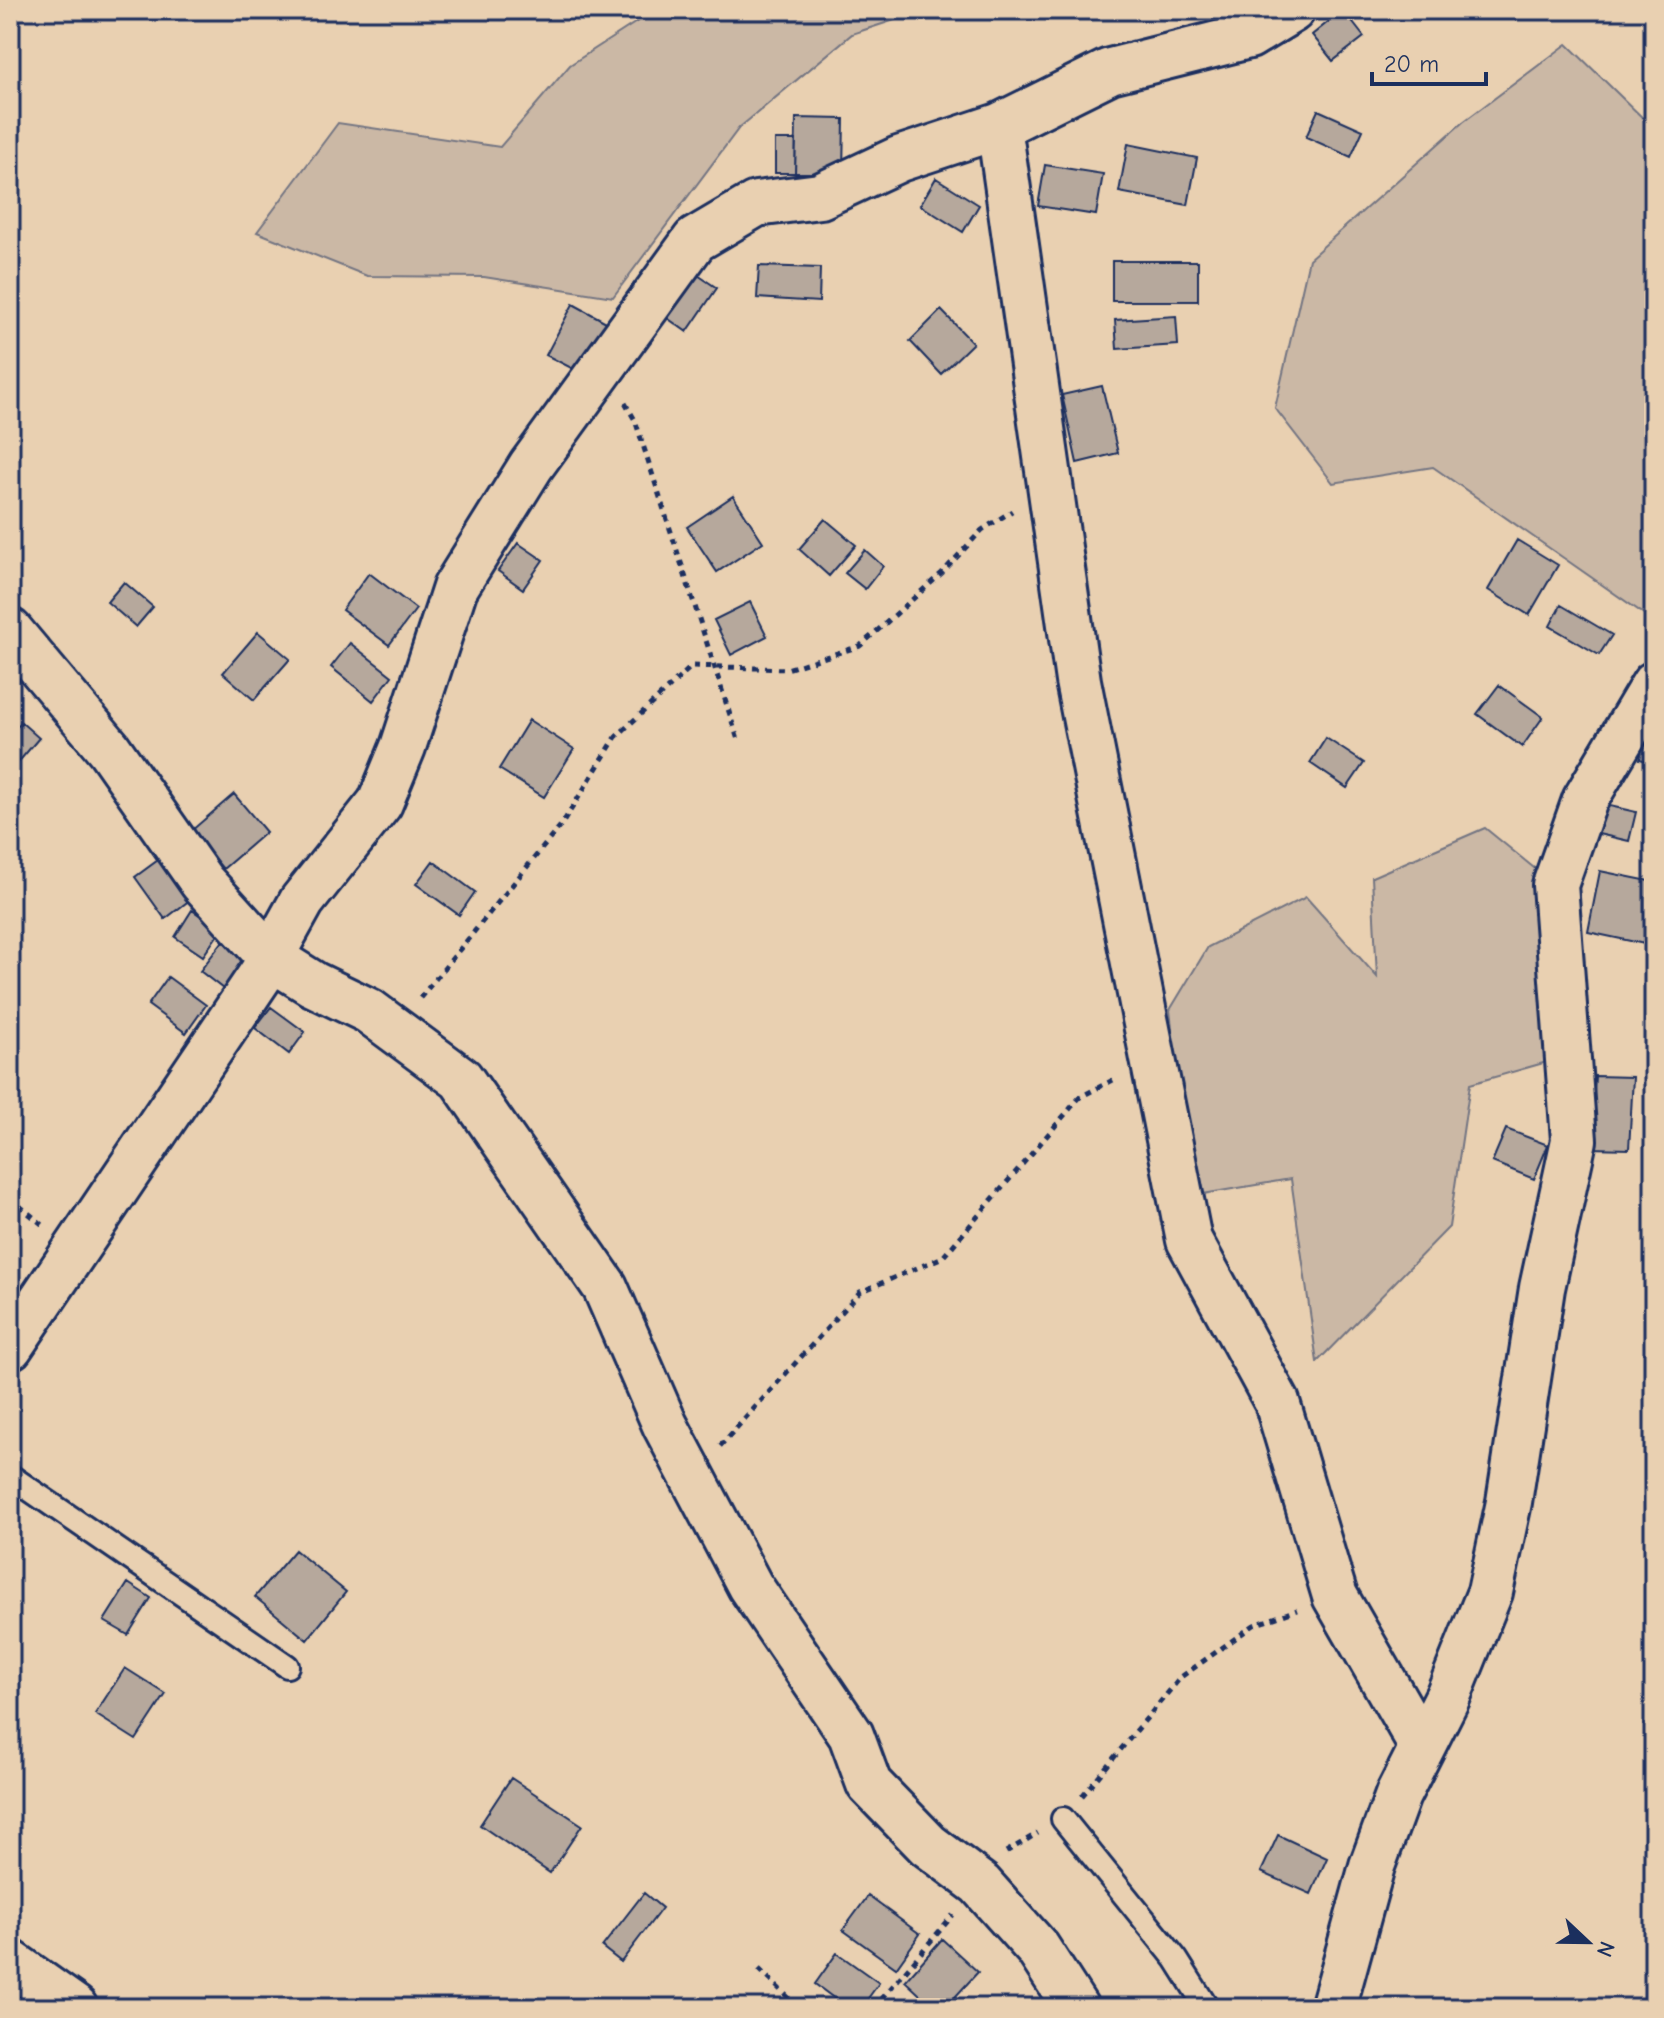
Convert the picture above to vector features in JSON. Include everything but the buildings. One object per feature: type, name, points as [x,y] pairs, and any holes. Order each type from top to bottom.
[{"type":"street","points":[[10,1347],[270,957],[302,901],[380,803],[403,747],[455,588],[531,466],[695,240],[756,204],[820,196],[899,159],[999,126],[1110,71],[1249,36],[1292,10]]},
{"type":"street","points":[[999,126],[1078,681],[1189,1240],[1277,1402],[1335,1596],[1422,1747]]},
{"type":"street","points":[[10,631],[109,749],[202,882],[270,957],[313,984],[369,1011],[461,1079],[605,1287],[665,1425],[750,1586],[851,1735],[869,1784],[928,1845],[980,1884],[1038,1949],[1076,2008]]},
{"type":"street","points":[[1333,2008],[1372,1866],[1398,1795],[1448,1696],[1490,1592],[1509,1502],[1542,1288],[1574,1140],[1555,885],[1585,800],[1654,684]]},
{"type":"street","points":[[10,1962],[75,2008]]},
{"type":"lane","points":[[10,1476],[287,1666]]},
{"type":"lane","points":[[1063,1819],[1176,1959],[1207,2008]]},
{"type":"path","points":[[603,366],[635,420],[739,743]]},
{"type":"path","points":[[393,1028],[562,824],[616,737],[692,666],[787,669],[860,646],[942,573],[982,530],[1051,487]]},
{"type":"path","points":[[692,1476],[860,1292],[943,1257],[1080,1097],[1153,1059]]},
{"type":"path","points":[[874,2008],[1007,1850],[1063,1819],[1181,1677],[1254,1625],[1335,1596]]},
{"type":"path","points":[[759,1969],[799,2008]]},
{"type":"shaded area","points":[[655,10],[925,10],[852,34],[739,128],[613,297],[484,277],[367,276],[257,232],[338,123],[500,147],[570,65]]},
{"type":"shaded area","points":[[1567,44],[1654,129],[1654,598],[1644,614],[1433,467],[1333,483],[1275,408],[1309,259],[1463,122]]},
{"type":"shaded area","points":[[1485,828],[1555,885],[1568,1056],[1470,1084],[1449,1227],[1317,1362],[1291,1179],[1191,1196],[1170,1010],[1208,947],[1306,897],[1377,977],[1372,877]]}]
